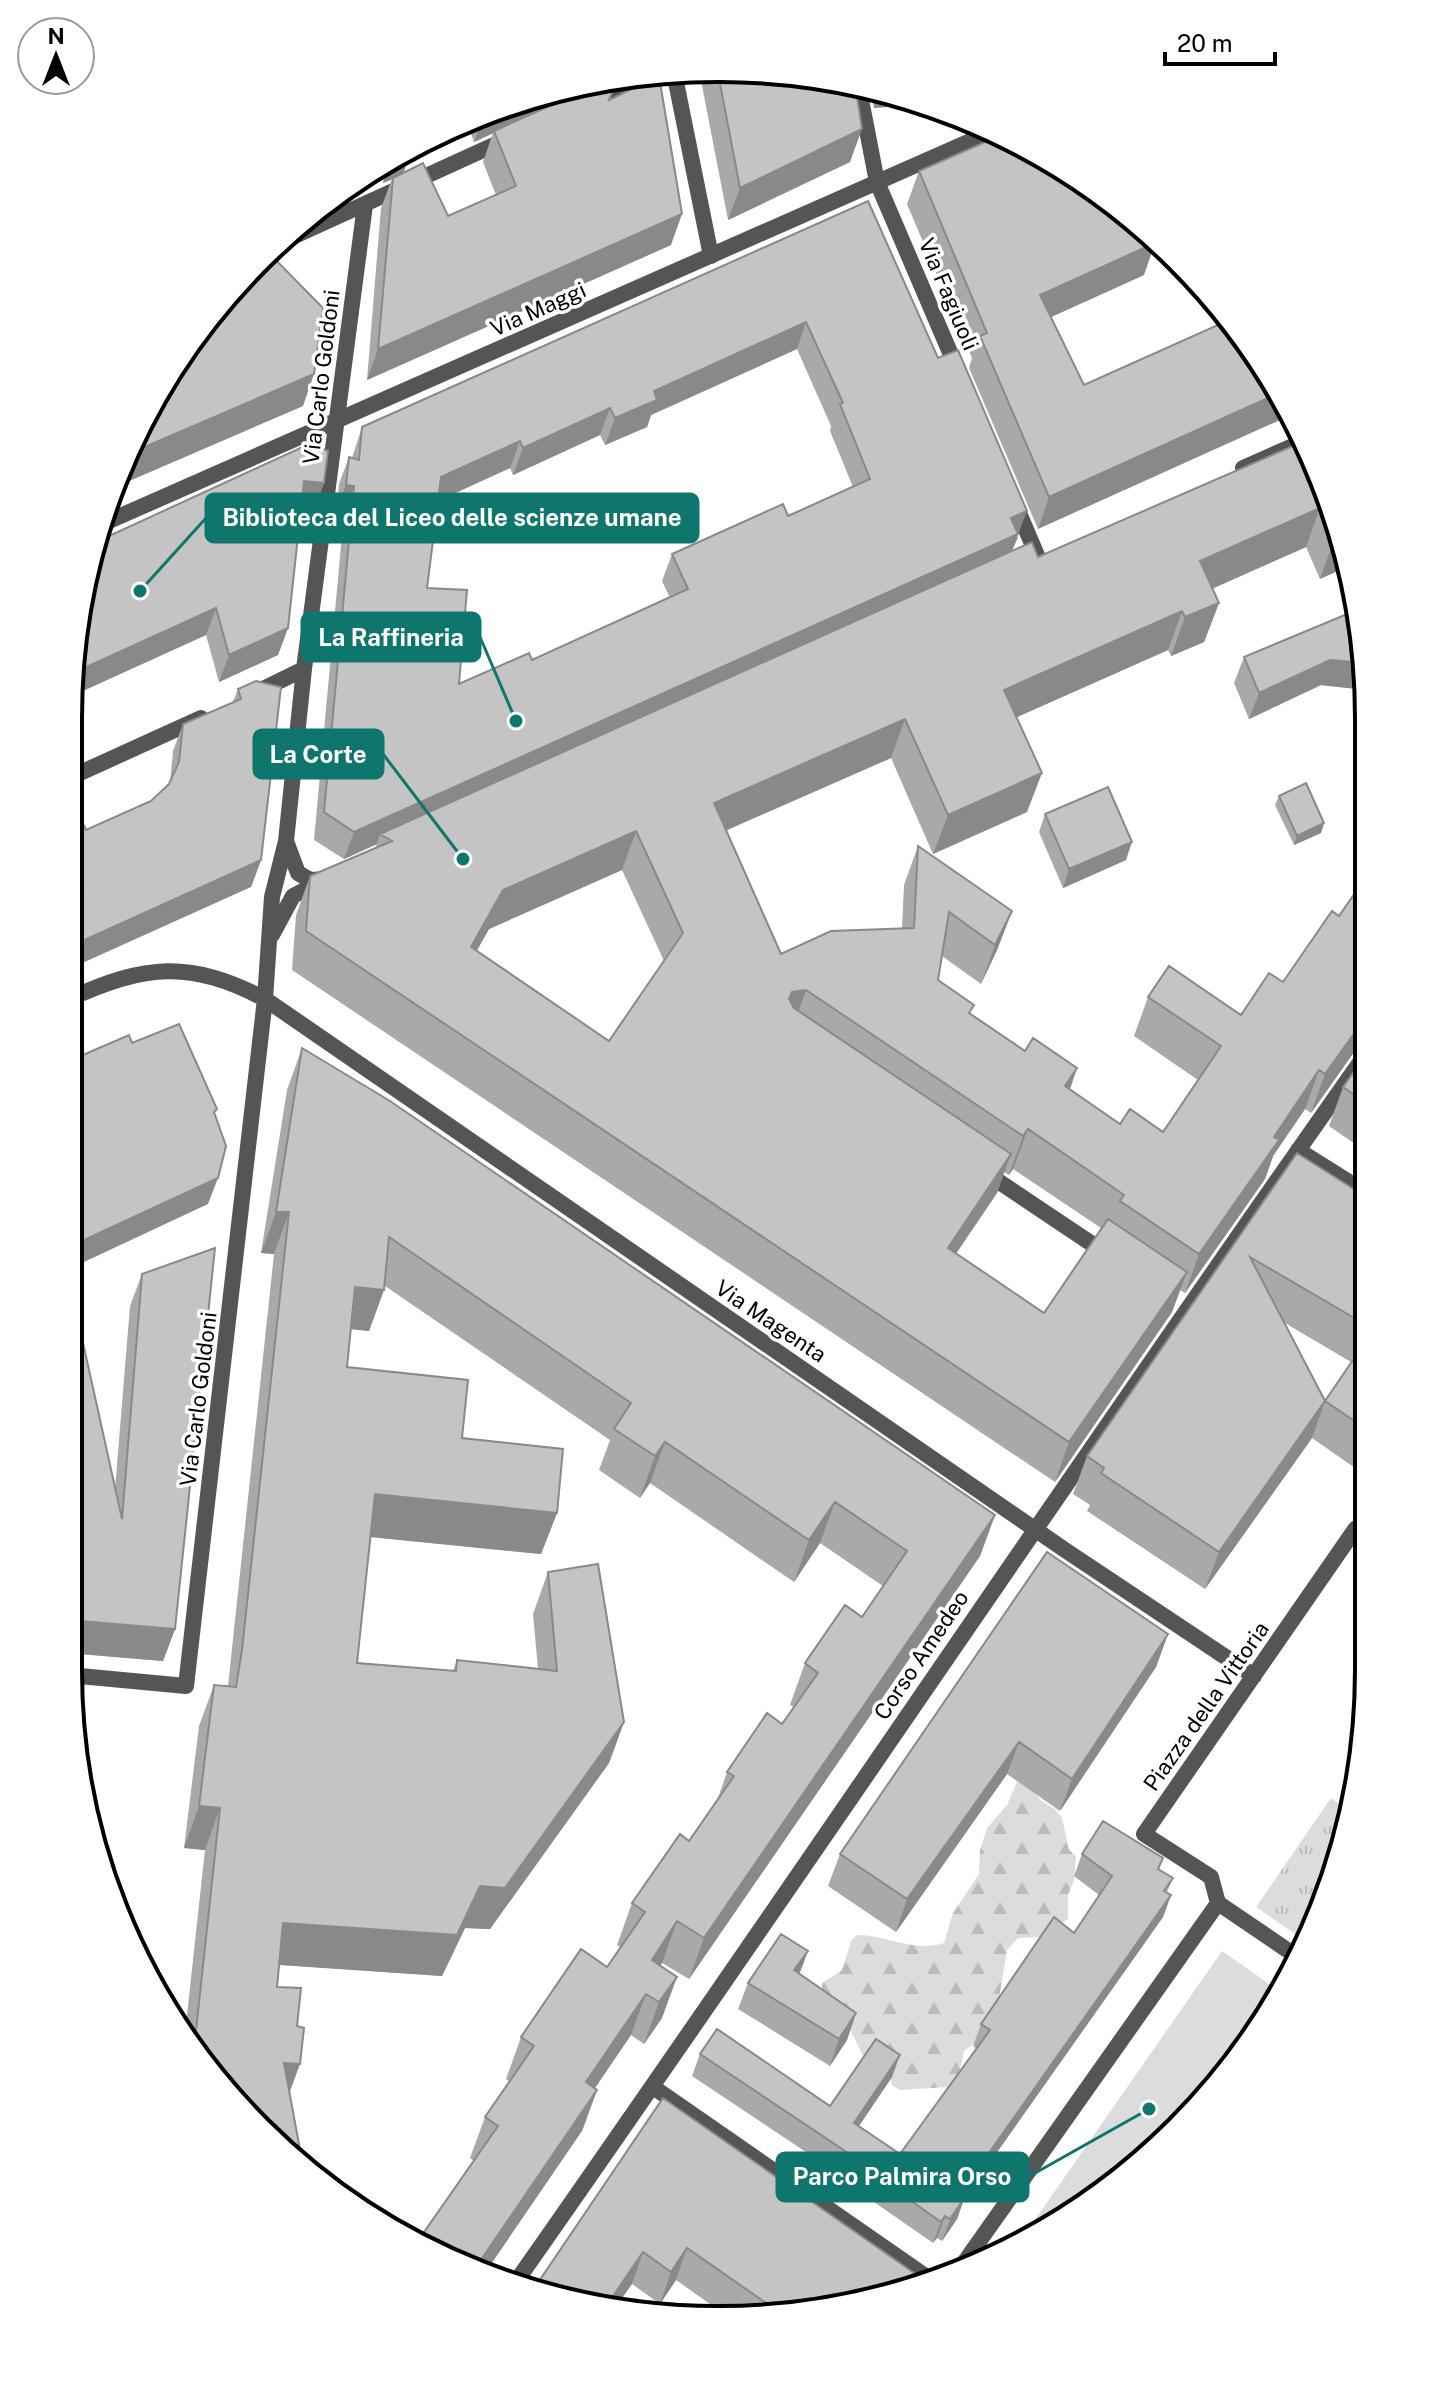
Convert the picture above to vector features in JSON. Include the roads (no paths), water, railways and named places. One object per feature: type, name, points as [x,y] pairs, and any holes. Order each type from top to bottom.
[{"type":"street","points":[[676,83],[711,256]]},
{"type":"street","points":[[581,105],[612,91]]},
{"type":"street","name":"Via Fagiuoli","points":[[861,98],[877,182],[963,382]]},
{"type":"street","points":[[315,227],[523,132]]},
{"type":"street","name":"Via Maggi","points":[[115,519],[978,138]]},
{"type":"street","name":"Via Carlo Goldoni","points":[[82,1676],[186,1686],[265,999],[268,944],[277,870],[286,841],[304,669],[339,422],[365,205]]},
{"type":"street","points":[[1233,473],[1293,446]]},
{"type":"street","points":[[1012,496],[1039,559]]},
{"type":"street","points":[[243,699],[304,669]]},
{"type":"street","points":[[82,772],[214,712]]},
{"type":"street","points":[[268,944],[293,896],[331,877],[310,880],[298,873],[286,841]]},
{"type":"street","name":"Via Magenta","points":[[82,994],[149,970],[178,970],[231,981],[265,999],[1034,1529],[1254,1676]]},
{"type":"street","name":"Corso Amedeo","points":[[521,2274],[1034,1529],[1181,1304],[1355,1069]]},
{"type":"street","points":[[1298,1150],[1355,1186]]},
{"type":"street","points":[[968,1161],[1123,1265]]},
{"type":"street","name":"Piazza della Vittoria","points":[[1289,1951],[1218,1903],[1211,1877],[1144,1834],[1355,1529]]},
{"type":"street","points":[[970,2254],[1218,1903]]},
{"type":"street","points":[[653,2087],[921,2273]]},
{"type":"place","name":"Biblioteca del Liceo delle scienze umane","points":[[140,591]]},
{"type":"place","name":"La Raffineria","points":[[516,721]]},
{"type":"place","name":"La Corte","points":[[463,859]]},
{"type":"place","name":"Parco Palmira Orso","points":[[1149,2109]]}]
